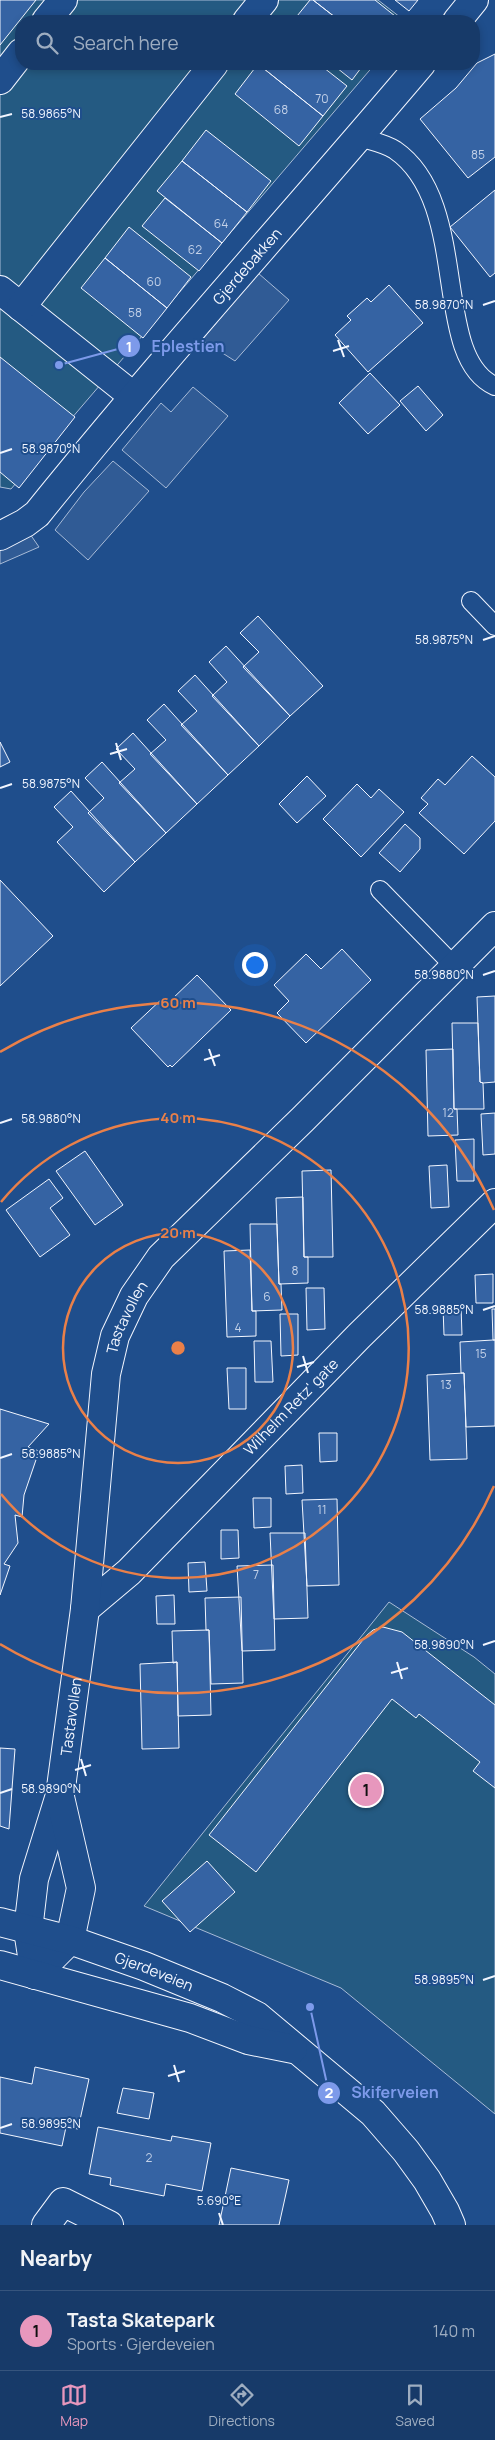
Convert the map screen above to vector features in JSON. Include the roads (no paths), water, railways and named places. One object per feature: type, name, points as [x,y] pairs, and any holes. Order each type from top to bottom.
[{"type":"street","points":[[51,15],[63,0]]},
{"type":"street","points":[[252,15],[264,0]]},
{"type":"street","points":[[462,15],[474,0]]},
{"type":"street","points":[[0,80],[15,61]]},
{"type":"street","points":[[21,307],[209,70]]},
{"type":"street","name":"Gjerdebakken","points":[[0,536],[25,523],[37,514],[133,396],[416,70]]},
{"type":"street","points":[[0,290],[133,396]]},
{"type":"street","name":"Tastavollen","points":[[36,1975],[28,1930],[34,1879],[60,1795],[85,1609],[106,1374],[116,1336],[134,1296],[161,1257],[495,926]]},
{"type":"street","name":"Wilhelm Retz' gate","points":[[85,1609],[129,1572],[359,1336],[495,1203]]},
{"type":"street","name":"Tastavollen","points":[[60,1795],[81,1888],[70,1940]]},
{"type":"street","name":"Gjerdeveien","points":[[0,1922],[70,1940],[144,1966],[222,1998],[257,2016],[295,2050],[341,2084],[373,2113],[406,2151],[448,2218]]},
{"type":"street","points":[[36,1975],[70,1940]]},
{"type":"street","name":"Gjerdeveien","points":[[0,1965],[190,2018],[248,2040],[295,2050]]},
{"type":"street","points":[[46,2225],[63,2202],[109,2225]]},
{"type":"lane","points":[[359,137],[394,150],[412,165],[430,193],[448,261],[459,334],[466,355],[484,380],[495,386]]},
{"type":"lane","points":[[471,601],[495,626]]},
{"type":"lane","points":[[380,890],[455,967]]},
{"type":"place","name":"Eplestien","points":[[59,365]]},
{"type":"place","name":"Tasta Skatepark","points":[[366,1790]]},
{"type":"place","name":"Skiferveien","points":[[310,2007]]}]
